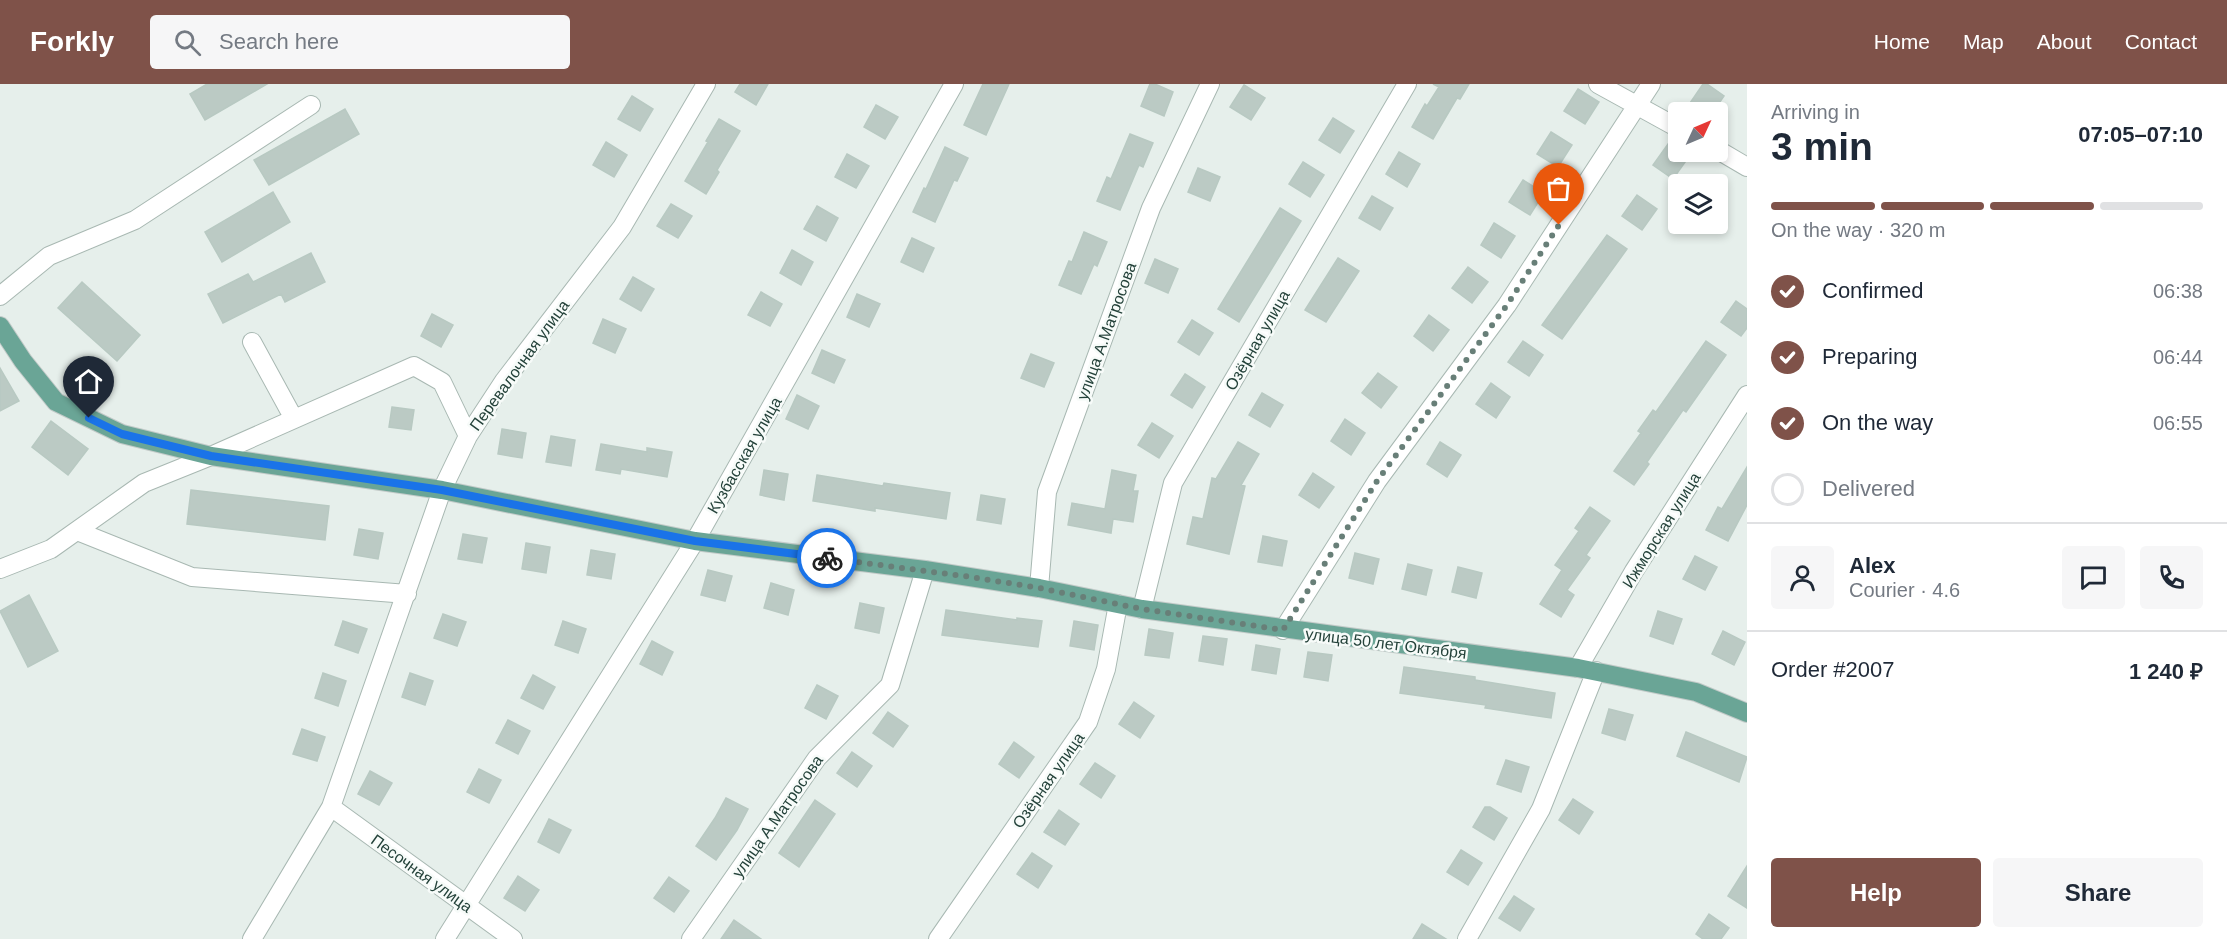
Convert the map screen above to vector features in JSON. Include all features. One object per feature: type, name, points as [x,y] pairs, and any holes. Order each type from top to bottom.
[{"type":"main road","name":"улица 50 лет Октября","points":[[0,326],[23,361],[56,402],[122,434],[211,456],[442,490],[695,541],[925,570],[1039,588],[1142,609],[1587,670],[1696,692],[1747,713]]},
{"type":"street","name":"Перевалочная улица","points":[[252,939],[331,807],[442,490],[468,436],[504,381],[622,227],[706,84]]},
{"type":"street","name":"Кузбасская улица","points":[[445,939],[695,541],[954,84]]},
{"type":"street","name":"улица А.Матросова","points":[[1039,588],[1047,492],[1151,208],[1210,84]]},
{"type":"street","name":"Озёрная улица","points":[[1142,609],[1173,483],[1407,84]]},
{"type":"street","points":[[1598,84],[1668,122]]},
{"type":"street","points":[[1283,630],[1377,481],[1507,305],[1651,84]]},
{"type":"street","points":[[0,296],[49,256],[135,220],[311,105]]},
{"type":"street","points":[[1728,156],[1747,166]]},
{"type":"street","points":[[252,342],[294,419]]},
{"type":"street","points":[[0,569],[51,549],[144,483],[211,456],[414,366],[442,382],[468,436]]},
{"type":"street","name":"Ижморская улица","points":[[1467,939],[1541,809],[1587,670],[1634,572],[1747,395]]},
{"type":"street","points":[[77,531],[192,577],[407,594]]},
{"type":"street","name":"улица А.Матросова","points":[[691,939],[817,758],[890,685],[925,570]]},
{"type":"street","name":"Озёрная улица","points":[[938,939],[1088,722],[1106,669],[1118,604]]},
{"type":"street","name":"Песочная улица","points":[[331,807],[513,939]]},
{"type":"building","points":[[207,84],[267,84],[205,120],[190,94]]},
{"type":"building","points":[[740,84],[768,84],[756,105],[735,92]]},
{"type":"building","points":[[983,84],[1009,84],[986,135],[964,125]]},
{"type":"building","points":[[1150,84],[1173,92],[1164,116],[1141,106]]},
{"type":"building","points":[[1433,84],[1469,84],[1460,99],[1457,98],[1433,139],[1412,127],[1425,104],[1427,106],[1439,87]]},
{"type":"building","points":[[1703,84],[1707,84],[1724,96],[1720,102],[1691,102]]},
{"type":"building","points":[[1244,85],[1265,98],[1251,120],[1230,107]]},
{"type":"building","points":[[1578,89],[1599,102],[1585,124],[1564,111]]},
{"type":"building","points":[[632,96],[653,109],[640,131],[618,119]]},
{"type":"building","points":[[876,105],[898,117],[885,139],[864,127]]},
{"type":"building","points":[[345,109],[359,134],[269,185],[254,160]]},
{"type":"building","points":[[1333,118],[1354,131],[1340,153],[1319,140]]},
{"type":"building","points":[[719,119],[740,131],[706,194],[685,181]]},
{"type":"building","points":[[1551,132],[1572,145],[1558,167],[1537,154]]},
{"type":"building","points":[[1130,134],[1153,143],[1143,167],[1139,165],[1120,210],[1097,201],[1107,177],[1111,179]]},
{"type":"building","points":[[606,142],[627,155],[614,177],[593,165]]},
{"type":"building","points":[[1668,144],[1668,162],[1685,162],[1677,174],[1668,176],[1653,165]]},
{"type":"building","points":[[945,147],[968,158],[957,181],[954,180],[935,222],[913,212]]},
{"type":"building","points":[[1399,152],[1420,164],[1407,187],[1386,174]]},
{"type":"building","points":[[847,154],[869,166],[856,188],[835,177]]},
{"type":"building","points":[[1303,162],[1324,175],[1310,197],[1289,184]]},
{"type":"building","points":[[1198,168],[1220,177],[1210,201],[1188,192]]},
{"type":"building","points":[[1523,180],[1544,193],[1530,215],[1509,202]]},
{"type":"building","points":[[273,192],[290,222],[222,262],[205,232]]},
{"type":"building","points":[[1637,195],[1657,209],[1642,230],[1622,216]]},
{"type":"building","points":[[1372,196],[1393,208],[1380,230],[1359,218]]},
{"type":"building","points":[[671,204],[692,216],[678,238],[657,226]]},
{"type":"building","points":[[817,206],[838,218],[826,241],[804,229]]},
{"type":"building","points":[[1280,208],[1301,221],[1239,322],[1218,309]]},
{"type":"building","points":[[1494,223],[1515,236],[1501,258],[1481,245]]},
{"type":"building","points":[[1084,232],[1107,242],[1081,294],[1059,285],[1069,261],[1072,262]]},
{"type":"building","points":[[1607,235],[1627,249],[1562,339],[1542,325]]},
{"type":"building","points":[[912,238],[934,248],[923,272],[901,262]]},
{"type":"building","points":[[792,250],[813,262],[801,285],[780,273]]},
{"type":"building","points":[[311,253],[325,282],[285,302],[281,294],[223,323],[208,294],[248,274],[253,282]]},
{"type":"building","points":[[1338,258],[1359,271],[1326,322],[1305,310]]},
{"type":"building","points":[[1155,259],[1178,269],[1168,293],[1145,283]]},
{"type":"building","points":[[1468,267],[1488,282],[1472,303],[1452,288]]},
{"type":"building","points":[[633,277],[654,289],[641,311],[620,299]]},
{"type":"building","points":[[82,282],[140,335],[117,361],[58,308]]},
{"type":"building","points":[[761,292],[782,304],[770,326],[748,315]]},
{"type":"building","points":[[857,294],[880,304],[869,327],[847,317]]},
{"type":"building","points":[[1736,301],[1747,309],[1747,328],[1741,336],[1721,322]]},
{"type":"building","points":[[432,314],[453,325],[441,347],[421,336]]},
{"type":"building","points":[[1429,315],[1449,330],[1433,351],[1414,336]]},
{"type":"building","points":[[603,319],[626,329],[615,353],[593,343]]},
{"type":"building","points":[[1192,320],[1213,333],[1199,355],[1178,342]]},
{"type":"building","points":[[1523,341],[1543,355],[1529,376],[1508,362]]},
{"type":"building","points":[[1706,341],[1726,355],[1686,412],[1683,410],[1634,485],[1614,471],[1641,433],[1638,431],[1653,410],[1656,412]]},
{"type":"building","points":[[822,350],[845,360],[834,383],[812,373]]},
{"type":"building","points":[[1031,354],[1054,363],[1044,387],[1021,378]]},
{"type":"building","points":[[0,368],[19,401],[0,411]]},
{"type":"building","points":[[1378,373],[1397,387],[1381,408],[1362,393]]},
{"type":"building","points":[[1185,374],[1205,387],[1192,408],[1171,395]]},
{"type":"building","points":[[1491,383],[1510,397],[1496,418],[1476,404]]},
{"type":"building","points":[[1262,393],[1283,405],[1270,427],[1249,415]]},
{"type":"building","points":[[797,395],[819,406],[808,429],[786,419]]},
{"type":"building","points":[[392,407],[414,410],[411,430],[389,427]]},
{"type":"building","points":[[1345,419],[1365,433],[1351,455],[1331,441]]},
{"type":"building","points":[[51,421],[88,449],[68,475],[32,447]]},
{"type":"building","points":[[1152,423],[1173,436],[1159,458],[1138,445]]},
{"type":"building","points":[[502,429],[526,433],[522,458],[498,454]]},
{"type":"building","points":[[551,436],[575,440],[571,466],[546,462]]},
{"type":"building","points":[[1238,442],[1259,454],[1241,485],[1245,486],[1229,554],[1187,544],[1193,517],[1203,519],[1212,478],[1216,479]]},
{"type":"building","points":[[1440,442],[1461,455],[1447,477],[1427,464]]},
{"type":"building","points":[[601,444],[647,452],[647,448],[672,452],[667,477],[621,469],[620,474],[596,470]]},
{"type":"building","points":[[1747,467],[1747,505],[1728,541],[1706,530],[1718,507],[1722,509]]},
{"type":"building","points":[[764,470],[788,474],[784,500],[760,495]]},
{"type":"building","points":[[1112,470],[1136,475],[1133,491],[1138,491],[1133,522],[1113,519],[1111,533],[1068,525],[1072,503],[1105,509]]},
{"type":"building","points":[[1313,473],[1334,487],[1319,508],[1299,495]]},
{"type":"building","points":[[817,475],[883,486],[884,483],[950,493],[946,519],[813,501]]},
{"type":"building","points":[[191,490],[329,506],[325,540],[187,524]]},
{"type":"building","points":[[981,495],[1005,499],[1001,524],[977,520]]},
{"type":"building","points":[[1590,507],[1610,521],[1586,555],[1590,558],[1567,590],[1574,595],[1561,617],[1540,604],[1562,570],[1555,565],[1579,531],[1575,528]]},
{"type":"building","points":[[359,529],[383,533],[378,559],[354,555]]},
{"type":"building","points":[[463,534],[487,538],[482,563],[458,559]]},
{"type":"building","points":[[1263,536],[1287,541],[1282,566],[1258,562]]},
{"type":"building","points":[[526,543],[550,547],[546,573],[522,569]]},
{"type":"building","points":[[591,550],[615,554],[611,579],[587,575]]},
{"type":"building","points":[[1355,553],[1379,559],[1373,584],[1349,578]]},
{"type":"building","points":[[1695,556],[1717,567],[1705,590],[1683,579]]},
{"type":"building","points":[[1408,564],[1432,570],[1426,595],[1402,589]]},
{"type":"building","points":[[1458,567],[1482,573],[1476,598],[1452,592]]},
{"type":"building","points":[[708,570],[732,576],[725,601],[701,595]]},
{"type":"building","points":[[771,583],[794,590],[788,615],[764,608]]},
{"type":"building","points":[[29,595],[58,651],[28,667],[0,611]]},
{"type":"building","points":[[860,603],[884,608],[879,633],[855,628]]},
{"type":"building","points":[[946,610],[1017,620],[1017,618],[1042,621],[1038,647],[942,635]]},
{"type":"building","points":[[1658,611],[1682,619],[1673,644],[1650,636]]},
{"type":"building","points":[[443,614],[466,622],[457,646],[434,638]]},
{"type":"building","points":[[343,621],[367,629],[358,653],[335,645]]},
{"type":"building","points":[[563,621],[586,629],[578,653],[555,645]]},
{"type":"building","points":[[1074,621],[1098,625],[1094,650],[1070,646]]},
{"type":"building","points":[[1149,629],[1173,633],[1169,658],[1145,655]]},
{"type":"building","points":[[1723,631],[1745,642],[1734,665],[1712,654]]},
{"type":"building","points":[[1203,636],[1227,639],[1223,665],[1199,661]]},
{"type":"building","points":[[652,641],[673,652],[662,675],[640,664]]},
{"type":"building","points":[[1256,645],[1280,649],[1276,674],[1252,670]]},
{"type":"building","points":[[1308,652],[1332,655],[1328,681],[1304,677]]},
{"type":"building","points":[[1404,667],[1475,677],[1475,680],[1555,693],[1551,718],[1485,708],[1486,705],[1400,693]]},
{"type":"building","points":[[323,673],[346,681],[338,706],[315,698]]},
{"type":"building","points":[[410,673],[433,681],[425,705],[402,697]]},
{"type":"building","points":[[533,675],[555,687],[543,709],[521,698]]},
{"type":"building","points":[[817,685],[838,696],[826,719],[805,708]]},
{"type":"building","points":[[1134,702],[1154,716],[1140,738],[1119,724]]},
{"type":"building","points":[[1609,709],[1633,715],[1625,740],[1602,733]]},
{"type":"building","points":[[888,712],[908,726],[893,747],[873,733]]},
{"type":"building","points":[[508,720],[530,731],[518,754],[496,743]]},
{"type":"building","points":[[302,729],[325,737],[317,761],[293,754]]},
{"type":"building","points":[[1686,732],[1747,757],[1739,782],[1677,756]]},
{"type":"building","points":[[1014,742],[1034,757],[1019,778],[999,764]]},
{"type":"building","points":[[852,752],[872,766],[857,787],[837,773]]},
{"type":"building","points":[[1506,760],[1529,767],[1521,792],[1497,784]]},
{"type":"building","points":[[1095,763],[1115,776],[1101,798],[1080,784]]},
{"type":"building","points":[[479,769],[501,780],[489,803],[467,792]]},
{"type":"building","points":[[370,771],[392,783],[379,805],[358,794]]},
{"type":"building","points":[[726,798],[748,809],[737,830],[716,860],[696,846]]},
{"type":"building","points":[[1573,799],[1593,812],[1579,834],[1559,820]]},
{"type":"building","points":[[815,800],[835,814],[799,867],[779,853]]},
{"type":"building","points":[[1485,807],[1490,807],[1507,818],[1494,840],[1473,827]]},
{"type":"building","points":[[1059,810],[1079,824],[1065,845],[1044,832]]},
{"type":"building","points":[[549,819],[571,830],[559,853],[538,842]]},
{"type":"building","points":[[1461,850],[1482,863],[1468,885],[1447,872]]},
{"type":"building","points":[[1032,853],[1052,866],[1038,888],[1017,874]]},
{"type":"building","points":[[1747,866],[1747,908],[1728,896]]},
{"type":"building","points":[[518,876],[539,890],[525,911],[504,898]]},
{"type":"building","points":[[669,877],[689,891],[674,912],[654,898]]},
{"type":"building","points":[[1514,896],[1534,909],[1520,931],[1499,918]]},
{"type":"building","points":[[1709,914],[1729,928],[1721,939],[1703,939],[1696,934]]},
{"type":"building","points":[[734,920],[761,939],[721,939]]},
{"type":"building","points":[[1422,924],[1446,939],[1413,939]]},
{"type":"way so far","points":[[827,558],[971,577],[1142,609],[1283,630],[1377,481],[1507,305],[1559,225]]},
{"type":"route","points":[[89,418],[122,434],[211,456],[442,490],[695,541],[827,558]]}]
